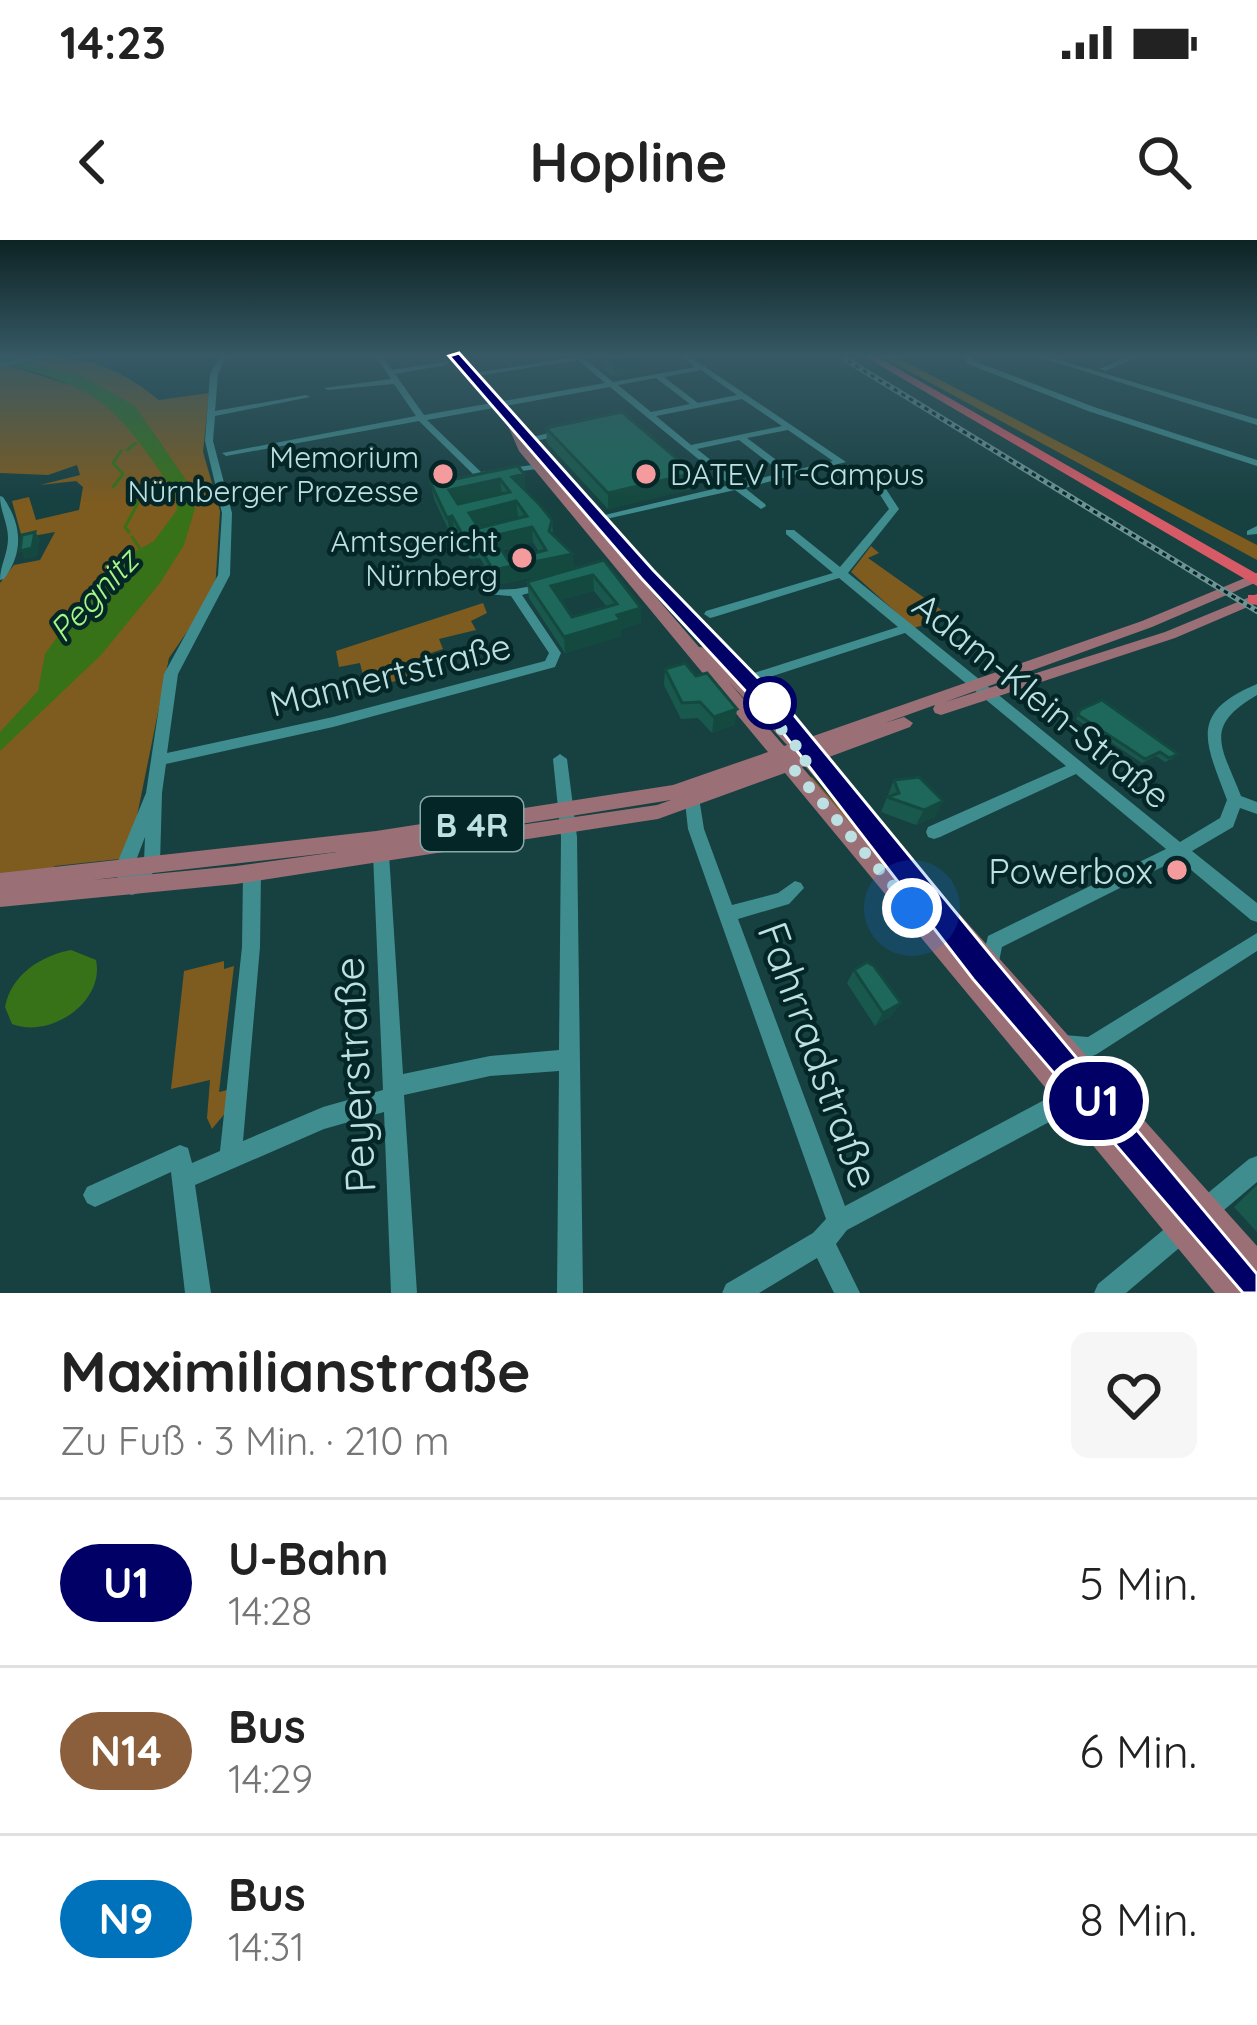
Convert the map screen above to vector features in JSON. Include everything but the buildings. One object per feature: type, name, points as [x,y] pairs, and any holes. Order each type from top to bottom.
[{"type":"highway","points":[[956,405],[1255,580]]},
{"type":"highway","points":[[965,405],[1224,544],[1255,580]]},
{"type":"highway","points":[[980,413],[1255,580]]},
{"type":"highway","points":[[998,430],[1206,560],[1236,586]]},
{"type":"highway","points":[[1206,560],[1255,580]]},
{"type":"main road","points":[[500,405],[584,509],[587,522]]},
{"type":"main road","points":[[525,440],[537,466],[677,629],[1055,1042],[1194,1220],[1234,1293]]},
{"type":"main road","name":"B 4R","points":[[0,882],[45,886],[252,873],[568,818],[795,757],[1255,580]]},
{"type":"main road","name":"B 4R","points":[[978,689],[1170,635],[1230,610],[1255,580]]},
{"type":"main road","points":[[677,629],[740,682],[795,757],[1073,1097],[1194,1220],[1257,1268]]},
{"type":"main road","name":"B 4R","points":[[128,879],[151,867],[568,818],[694,812],[795,757]]},
{"type":"main road","name":"B 4R","points":[[0,898],[45,886]]},
{"type":"street","points":[[128,879],[154,793],[171,674],[224,571],[227,513],[209,443],[213,405]]},
{"type":"street","points":[[213,414],[264,405]]},
{"type":"street","points":[[413,405],[479,475],[537,466]]},
{"type":"street","points":[[226,453],[521,405]]},
{"type":"street","points":[[637,405],[761,506]]},
{"type":"street","points":[[649,415],[701,405]]},
{"type":"street","points":[[710,614],[841,574],[894,509],[883,491],[758,405]]},
{"type":"street","points":[[1081,405],[1257,464]]},
{"type":"street","points":[[1216,405],[1257,420]]},
{"type":"street","points":[[689,448],[789,427]]},
{"type":"street","points":[[525,440],[569,431]]},
{"type":"street","points":[[740,437],[788,473]]},
{"type":"street","points":[[587,522],[788,473],[846,466]]},
{"type":"street","points":[[0,577],[9,568],[14,542],[1,501]]},
{"type":"street","name":"Adam-Klein-Straße","points":[[790,532],[1257,914]]},
{"type":"street","points":[[0,546],[14,542]]},
{"type":"street","points":[[598,571],[623,564]]},
{"type":"street","name":"Mannertstraße","points":[[491,592],[515,593],[555,582]]},
{"type":"street","name":"Mannertstraße","points":[[160,760],[334,722],[550,664],[555,653],[515,593]]},
{"type":"street","points":[[740,682],[905,629]]},
{"type":"street","points":[[990,968],[994,943],[1180,850],[1227,821],[1235,800],[1214,743],[1214,724],[1221,709],[1257,689]]},
{"type":"street","points":[[560,759],[568,818],[570,1293]]},
{"type":"street","points":[[934,832],[1078,767]]},
{"type":"street","points":[[151,867],[154,793]]},
{"type":"street","points":[[1235,800],[1257,808]]},
{"type":"street","name":"Fahrradstraße","points":[[694,812],[847,1293]]},
{"type":"street","name":"Peyerstraße","points":[[381,854],[404,1293]]},
{"type":"street","points":[[231,1155],[251,947],[252,873]]},
{"type":"street","name":"Fahrradstraße","points":[[726,914],[783,899],[795,888]]},
{"type":"street","points":[[1055,1042],[1090,1047],[1257,941]]},
{"type":"street","points":[[95,1196],[231,1155],[393,1092],[490,1066],[570,1060]]},
{"type":"street","points":[[735,1293],[830,1232],[1073,1097]]},
{"type":"street","points":[[183,1166],[198,1293]]},
{"type":"street","points":[[1107,1293],[1257,1167]]},
{"type":"shaded area","points":[[0,405],[208,405],[203,452],[220,511],[215,591],[169,658],[135,826],[120,859],[55,866],[0,902],[0,583],[14,565],[40,560],[55,532],[22,538],[12,501],[29,497],[36,520],[79,510],[83,487],[76,481],[40,485],[80,475],[77,465],[48,475],[0,473]]},
{"type":"shaded area","points":[[972,405],[988,405],[1257,545],[1257,560]]},
{"type":"shaded area","points":[[105,406],[135,406],[193,490],[195,508],[184,545],[160,583],[101,655],[0,751],[0,732],[38,691],[45,654],[68,622],[92,599],[114,564],[154,541],[177,510],[175,493],[155,464]]},
{"type":"shaded area","points":[[871,546],[879,553],[868,558],[950,616],[914,628],[851,572]]},
{"type":"shaded area","points":[[483,603],[487,613],[471,621],[476,630],[439,639],[443,649],[428,654],[436,670],[366,689],[360,663],[339,667],[336,651]]},
{"type":"shaded area","points":[[812,777],[1168,1179],[1161,1184],[808,779]]},
{"type":"shaded area","points":[[71,950],[96,960],[97,975],[83,1003],[42,1026],[12,1024],[5,1007],[20,976],[38,962]]},
{"type":"shaded area","points":[[224,961],[224,969],[234,966],[219,1092],[232,1089],[231,1106],[212,1129],[207,1118],[210,1080],[171,1089],[184,971]]},
{"type":"waterway","points":[[127,450],[136,443]]},
{"type":"waterway","points":[[113,487],[123,474],[113,463],[121,451]]},
{"type":"waterway","name":"Pegnitz","points":[[129,532],[125,527],[138,503],[131,500]]},
{"type":"waterway","name":"Pegnitz","points":[[132,537],[141,550]]},
{"type":"railway","points":[[920,405],[1257,611]]},
{"type":"metro line","name":"U1","points":[[498,405],[647,574],[785,719],[983,969],[1257,1288]]},
{"type":"place","name":"Memorium Nürnberger Prozesse","points":[[443,474]]},
{"type":"place","name":"DATEV IT-Campus","points":[[646,474]]},
{"type":"place","name":"Amtsgericht Nürnberg","points":[[522,558]]},
{"type":"place","name":"Powerbox","points":[[1177,870]]},
{"type":"route","points":[[770,703],[760,704],[808,760],[791,766],[912,908]]}]
